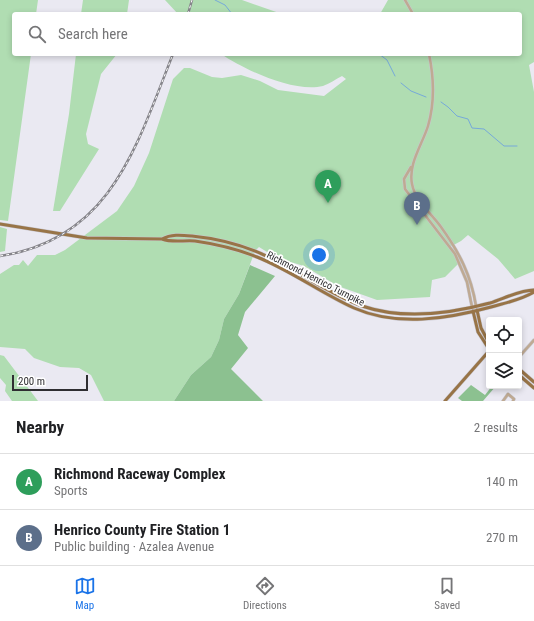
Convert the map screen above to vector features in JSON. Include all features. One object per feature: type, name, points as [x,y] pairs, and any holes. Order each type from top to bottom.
[{"type":"main road","name":"Richmond Henrico Turnpike","points":[[0,224],[87,238],[162,239],[167,241],[194,241],[226,246],[258,257],[332,297],[374,315],[414,320],[443,317],[473,312],[534,291]]},
{"type":"main road","name":"Richmond Henrico Turnpike","points":[[162,239],[167,236],[179,235],[234,243],[278,261],[354,302],[385,312],[425,314],[474,306],[534,291]]},
{"type":"main road","points":[[474,306],[477,310],[481,328],[486,337]]},
{"type":"main road","points":[[474,306],[473,312],[478,332],[486,345]]},
{"type":"main road","points":[[445,401],[486,353]]},
{"type":"main road","points":[[522,372],[534,382]]},
{"type":"main road","points":[[522,378],[534,388]]},
{"type":"street","points":[[406,0],[412,12]]},
{"type":"street","points":[[429,56],[433,97],[428,125],[412,166],[404,179],[405,189],[455,254],[467,282],[474,306]]},
{"type":"street","points":[[412,166],[411,176],[413,190],[419,201],[440,226],[459,253],[472,283],[474,306]]},
{"type":"street","points":[[522,354],[534,340]]},
{"type":"street","points":[[503,401],[508,394],[514,400],[513,401]]},
{"type":"green space","points":[[0,0],[38,0],[36,12],[12,12],[12,56],[31,56],[8,221],[0,220]]},
{"type":"green space","points":[[83,0],[129,0],[127,12],[81,12]]},
{"type":"green space","points":[[165,0],[242,0],[276,12],[176,12]]},
{"type":"green space","points":[[388,0],[534,0],[534,62],[529,65],[534,92],[534,271],[515,279],[498,259],[468,235],[450,247],[459,263],[445,277],[432,280],[430,297],[377,300],[338,286],[304,266],[277,258],[259,247],[255,251],[239,294],[224,319],[219,340],[211,357],[191,375],[174,401],[104,401],[91,375],[79,368],[60,367],[34,358],[25,349],[0,347],[0,274],[14,265],[19,265],[23,260],[28,266],[37,255],[55,255],[65,250],[117,211],[134,186],[149,153],[173,79],[184,68],[190,68],[212,77],[222,78],[241,75],[260,81],[278,90],[324,96],[346,79],[342,76],[323,86],[298,86],[270,79],[243,67],[224,56],[522,56],[522,12],[381,12]]},
{"type":"green space","points":[[76,56],[115,56],[101,74],[86,134],[88,144],[99,149],[60,211],[53,211],[69,114]]},
{"type":"green space","points":[[0,227],[7,229],[5,251],[0,252]]},
{"type":"green space","points":[[250,265],[275,276],[245,312],[238,335],[248,348],[231,369],[263,401],[174,401],[191,375],[211,357],[219,340],[224,319],[239,294]]},
{"type":"green space","points":[[0,355],[4,356],[38,401],[12,401],[5,391],[6,385],[0,378]]},
{"type":"green space","points":[[471,385],[485,395],[490,389],[493,389],[483,401],[462,401],[458,398]]},
{"type":"waterway","points":[[215,0],[225,5],[230,12]]},
{"type":"waterway","points":[[382,56],[387,60],[395,76]]},
{"type":"waterway","points":[[401,83],[411,91],[426,97]]},
{"type":"waterway","points":[[441,102],[457,116],[468,119],[472,128],[484,129],[504,146],[517,146]]},
{"type":"railway","points":[[189,12],[192,0]]},
{"type":"railway","points":[[0,256],[38,246],[69,230],[94,208],[115,182],[132,153],[147,121],[172,56]]},
{"type":"place","name":"Richmond Raceway Complex","points":[[328,203]]},
{"type":"place","name":"Henrico County Fire Station 1","points":[[417,225]]}]
